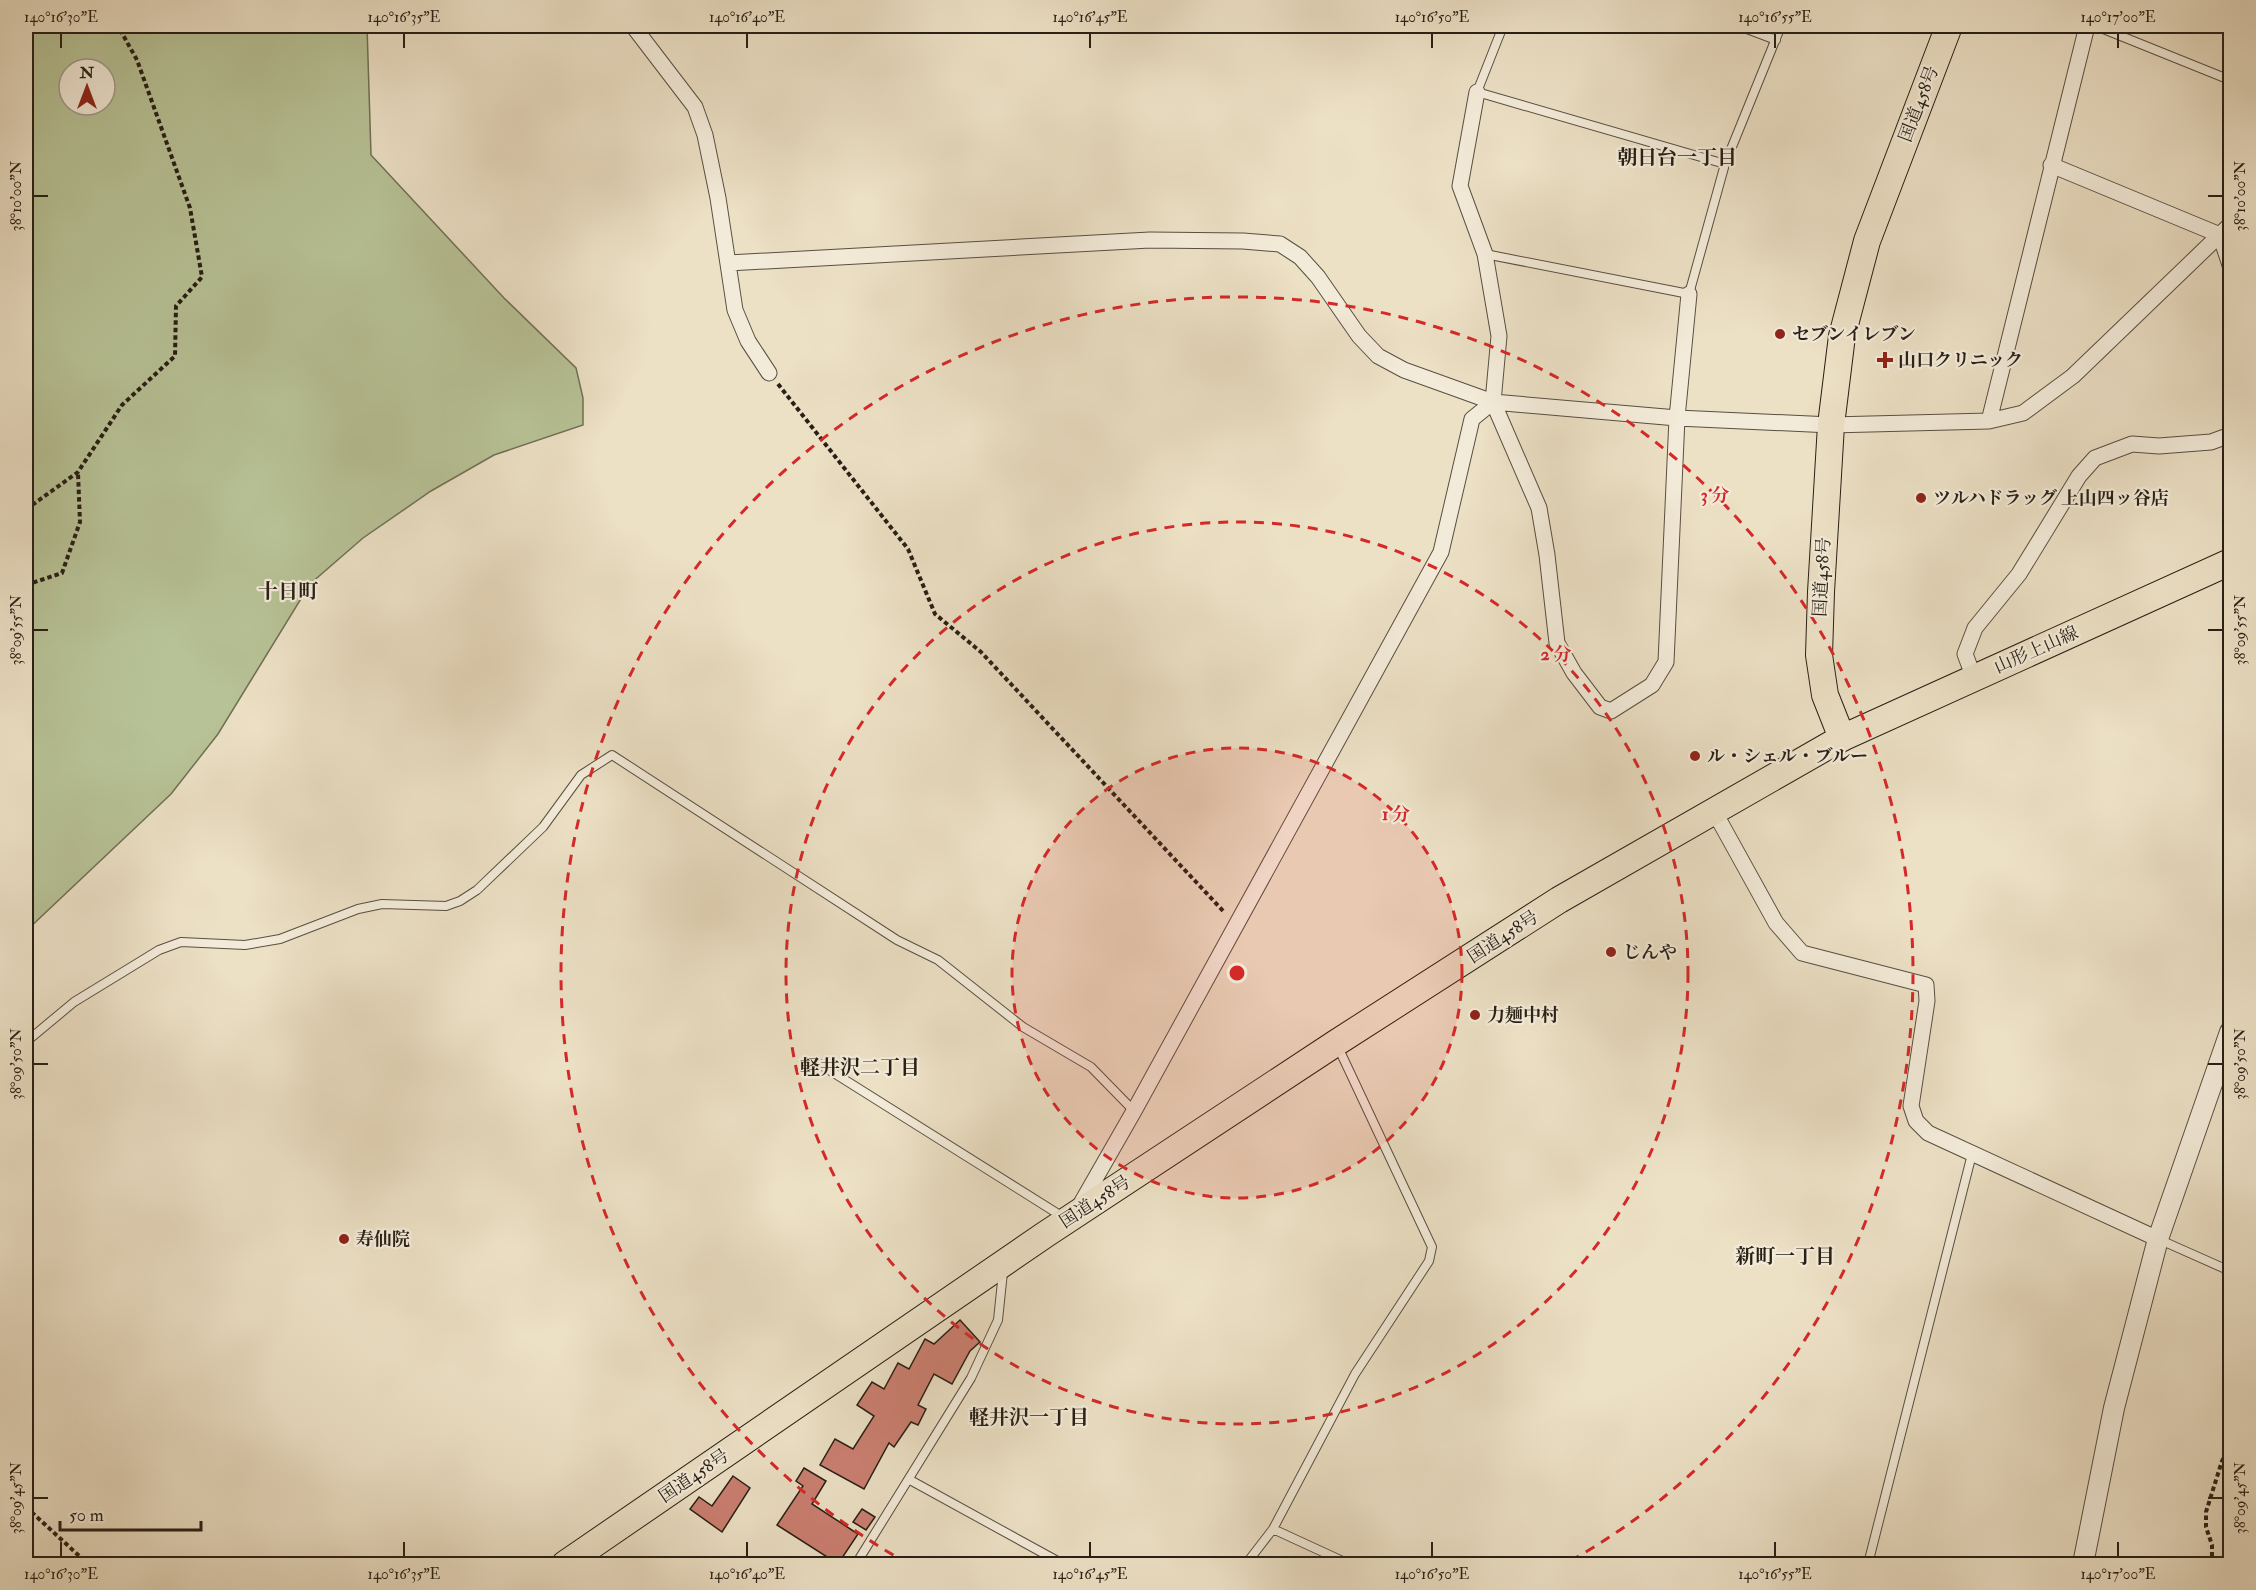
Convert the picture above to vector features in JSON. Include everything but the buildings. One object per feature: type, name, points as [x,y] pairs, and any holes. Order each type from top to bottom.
[{"type":"main road","name":"国道458号","points":[[565,1564],[1004,1263],[1336,1043],[1559,900],[1842,738],[1825,695],[1819,655],[1831,425],[1842,336],[1867,241],[1949,26]]},
{"type":"main road","name":"山形上山線","points":[[1842,738],[2230,562]]},
{"type":"street","points":[[633,26],[695,107],[705,135],[735,310],[748,342],[769,373]]},
{"type":"street","points":[[1989,421],[2087,26]]},
{"type":"street","points":[[1477,92],[1460,186],[1485,254],[1499,336],[1493,402],[1539,508],[1557,644],[1574,673],[1600,707],[1611,711],[1652,685],[1666,662],[1677,418],[1689,294]]},
{"type":"street","points":[[2051,165],[2225,230]]},
{"type":"street","points":[[728,263],[1150,240],[1243,240],[1280,244],[1300,257],[1318,277],[1359,336],[1378,356],[1404,370],[1493,402],[1677,418],[1831,425],[1989,421],[2023,413],[2073,376],[2225,230]]},
{"type":"street","points":[[2225,230],[2230,265]]},
{"type":"street","points":[[1071,1218],[1134,1111],[1441,552],[1472,419],[1493,402]]},
{"type":"street","points":[[1974,678],[1965,654],[1974,628],[2019,574],[2079,476],[2096,458],[2132,444],[2159,446],[2211,442],[2230,435]]},
{"type":"street","points":[[1714,811],[1776,923],[1802,953],[1926,985],[1927,1001],[1911,1106],[1916,1121],[1928,1133],[2158,1239]]},
{"type":"street","points":[[2083,1564],[2114,1408],[2158,1239],[2230,1032]]},
{"type":"lane","points":[[1503,26],[1477,92],[1725,164]]},
{"type":"lane","points":[[1739,26],[1776,40]]},
{"type":"lane","points":[[1485,254],[1689,294],[1725,164],[1781,26]]},
{"type":"lane","points":[[2097,26],[2230,80]]},
{"type":"lane","points":[[26,1042],[74,1002],[159,950],[181,942],[245,945],[280,939],[358,909],[382,904],[446,906],[460,901],[477,890],[543,827],[581,775],[612,755],[897,940],[938,960],[1023,1027],[1091,1067],[1134,1111]]},
{"type":"lane","points":[[1246,1564],[1273,1529],[1355,1374],[1429,1261],[1432,1247],[1336,1043]]},
{"type":"lane","points":[[818,1063],[1071,1218]]},
{"type":"lane","points":[[1868,1564],[1972,1154]]},
{"type":"lane","points":[[2158,1239],[2230,1271]]},
{"type":"lane","points":[[856,1564],[971,1378],[998,1320],[1004,1263]]},
{"type":"lane","points":[[910,1480],[1063,1564]]},
{"type":"lane","points":[[1273,1529],[1349,1564]]},
{"type":"path","points":[[26,507],[28,508],[78,472],[122,405],[175,356],[177,306],[202,277],[190,208],[137,60],[118,26]]},
{"type":"path","points":[[769,373],[908,549],[935,614],[981,652],[1236,925]]},
{"type":"path","points":[[26,585],[62,573],[80,522],[78,472]]},
{"type":"path","points":[[2212,1564],[2212,1545],[2206,1527],[2206,1512],[2222,1461],[2230,1447]]},
{"type":"path","points":[[26,1507],[88,1564]]},
{"type":"green space","points":[[26,26],[367,26],[371,155],[504,298],[576,368],[583,398],[583,425],[494,455],[431,491],[363,538],[310,584],[218,734],[171,794],[26,931]]},
{"type":"place","name":"セブンイレブン","points":[[1780,334]]},
{"type":"place","name":"山口クリニック","points":[[1885,360]]},
{"type":"place","name":"ツルハドラッグ 上山四ッ谷店","points":[[1921,498]]},
{"type":"place","name":"ル・シェル・ブルー","points":[[1695,756]]},
{"type":"place","name":"じんや","points":[[1611,952]]},
{"type":"place","name":"力麺中村","points":[[1475,1015]]},
{"type":"place","name":"寿仙院","points":[[344,1239]]},
{"type":"district","name":"朝日台一丁目","points":[[1677,157]]},
{"type":"district","name":"十日町","points":[[288,591]]},
{"type":"district","name":"軽井沢二丁目","points":[[860,1067]]},
{"type":"district","name":"新町一丁目","points":[[1785,1256]]},
{"type":"district","name":"軽井沢一丁目","points":[[1029,1417]]}]
